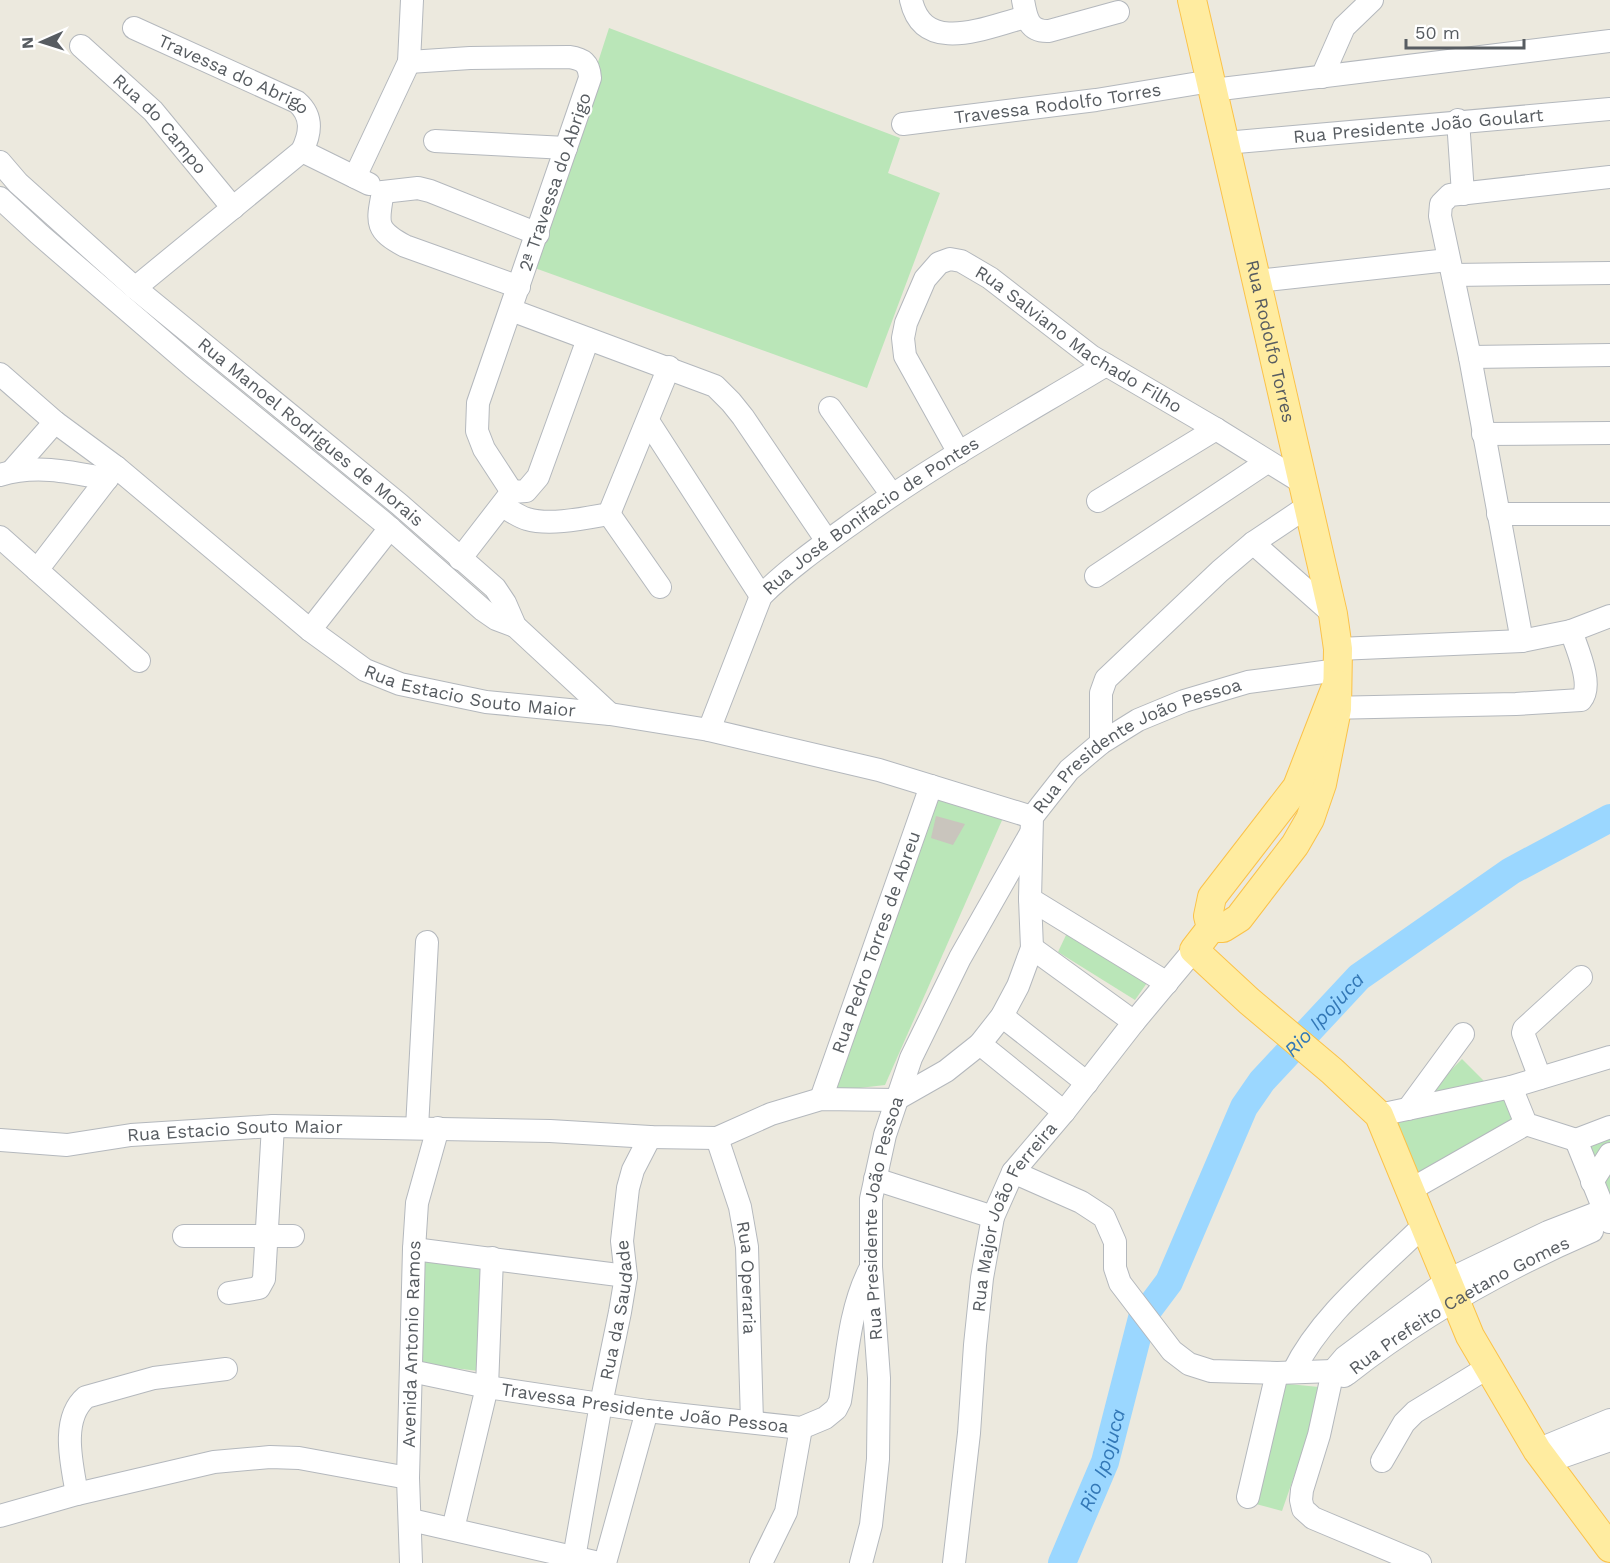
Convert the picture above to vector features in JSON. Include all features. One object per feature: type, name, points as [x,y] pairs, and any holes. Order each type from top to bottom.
[{"type":"main road","name":"Rua Rodolfo Torres","points":[[1192,0],[1333,614],[1335,684]]},
{"type":"main road","points":[[1202,939],[1212,897],[1297,787],[1335,684]]},
{"type":"main road","points":[[1202,939],[1233,923],[1295,845],[1310,819],[1322,784],[1335,684]]},
{"type":"main road","points":[[1248,849],[1277,868]]},
{"type":"main road","points":[[1202,939],[1249,1001],[1332,1071],[1379,1115],[1470,1336],[1487,1368],[1542,1456],[1610,1548]]},
{"type":"street","points":[[355,177],[409,62],[412,0]]},
{"type":"street","points":[[911,0],[919,20],[939,34],[970,31],[1024,9],[1033,28],[1039,32],[1118,12]]},
{"type":"street","points":[[1322,77],[1344,27],[1372,0]]},
{"type":"street","name":"Travessa do Abrigo","points":[[134,28],[297,102],[308,116],[310,125],[305,145]]},
{"type":"street","name":"Travessa Rodolfo Torres","points":[[903,124],[1212,85],[1322,77],[1610,41]]},
{"type":"street","name":"Rua do Campo","points":[[81,46],[153,111],[233,208]]},
{"type":"street","name":"2ª Travessa do Abrigo","points":[[409,62],[471,58],[569,57],[585,61],[589,68],[590,78],[478,403],[477,431],[507,499]]},
{"type":"street","name":"Rua Presidente João Goulart","points":[[1225,142],[1610,108]]},
{"type":"street","points":[[1458,120],[1463,194]]},
{"type":"street","points":[[435,141],[566,148]]},
{"type":"street","points":[[135,288],[233,208],[305,145],[383,192],[404,188],[430,191],[538,234]]},
{"type":"street","name":"Rua Manoel Rodrigues de Morais","points":[[0,162],[18,183],[49,212],[291,430],[399,504],[495,588],[505,603],[515,626],[610,714]]},
{"type":"street","points":[[1522,641],[1470,357],[1439,209],[1445,198],[1450,195],[1610,177]]},
{"type":"street","points":[[383,192],[379,212],[380,223],[383,232],[391,238],[405,246],[519,287]]},
{"type":"street","points":[[0,198],[192,366],[291,430],[387,525],[483,610],[496,619],[515,626]]},
{"type":"street","name":"Rua Salviano Machado Filho","points":[[959,453],[905,356],[903,338],[906,323],[925,279],[939,263],[950,259],[962,261],[990,278],[1091,356],[1216,429],[1267,462],[1305,494]]},
{"type":"street","points":[[1257,281],[1450,268],[1610,273]]},
{"type":"street","points":[[511,310],[715,386],[731,402],[827,541]]},
{"type":"street","points":[[460,559],[507,499],[526,491],[538,477],[588,339]]},
{"type":"street","points":[[1470,357],[1610,355]]},
{"type":"street","name":"Rua José Bonifacio de Pontes","points":[[709,730],[761,596],[827,541],[892,495],[1106,365]]},
{"type":"street","points":[[609,514],[669,368]]},
{"type":"street","name":"Rua Estacio Souto Maior","points":[[0,374],[112,473],[310,630],[365,670],[400,684],[486,702],[610,714],[709,730],[879,770],[931,786],[1032,825]]},
{"type":"street","points":[[830,408],[892,495]]},
{"type":"street","points":[[648,421],[761,596]]},
{"type":"street","points":[[6,473],[55,422]]},
{"type":"street","points":[[1098,501],[1216,429]]},
{"type":"street","points":[[1483,434],[1610,433]]},
{"type":"street","points":[[1096,576],[1267,462]]},
{"type":"street","points":[[6,473],[50,469],[112,473]]},
{"type":"street","points":[[37,570],[112,473]]},
{"type":"street","points":[[1101,743],[1101,693],[1106,679],[1305,494]]},
{"type":"street","points":[[507,499],[526,519],[536,521],[609,514]]},
{"type":"street","points":[[310,630],[387,525],[399,504]]},
{"type":"street","points":[[609,514],[660,587]]},
{"type":"street","points":[[1498,514],[1610,514]]},
{"type":"street","points":[[0,537],[139,661]]},
{"type":"street","points":[[1252,543],[1333,614]]},
{"type":"street","points":[[1335,684],[1571,631],[1610,616]]},
{"type":"street","points":[[1335,684],[1370,706],[1581,700],[1587,688],[1585,674],[1571,631]]},
{"type":"street","name":"Rua Presidente João Pessoa","points":[[861,1563],[871,1526],[878,1460],[879,1378],[871,1267],[871,1199],[875,1179],[895,1100],[946,1071],[980,1044],[1002,1016],[1017,986],[1032,948],[1030,899],[1032,825],[1070,770],[1101,743],[1138,720],[1184,701],[1248,682],[1335,684]]},
{"type":"street","name":"Rua Pedro Torres de Abreu","points":[[821,1099],[931,786]]},
{"type":"street","points":[[895,1100],[910,1058],[960,958],[1032,825]]},
{"type":"street","points":[[1030,899],[1167,983]]},
{"type":"street","name":"Rua Major João Ferreira","points":[[954,1563],[969,1433],[982,1278],[993,1217],[1013,1172],[1064,1112],[1202,939]]},
{"type":"street","name":"Avenida Antonio Ramos","points":[[411,1563],[408,1478],[414,1249],[417,1203],[427,1128],[427,942]]},
{"type":"street","points":[[1032,948],[1134,1022]]},
{"type":"street","points":[[1540,1078],[1525,1039],[1524,1029],[1581,977]]},
{"type":"street","points":[[1002,1016],[1087,1083]]},
{"type":"street","points":[[1408,1109],[1463,1034]]},
{"type":"street","points":[[980,1044],[1064,1112]]},
{"type":"street","points":[[1379,1115],[1511,1087],[1610,1057]]},
{"type":"street","points":[[1511,1087],[1526,1124]]},
{"type":"street","name":"Rua Estacio Souto Maior","points":[[0,1140],[67,1145],[131,1135],[273,1126],[550,1131],[650,1137],[717,1138],[771,1114],[821,1099],[895,1100]]},
{"type":"street","points":[[1410,1190],[1526,1124],[1576,1140],[1610,1127]]},
{"type":"street","points":[[229,1293],[254,1289],[262,1284],[268,1236],[273,1126]]},
{"type":"street","name":"Rua da Saudade","points":[[574,1558],[626,1276],[622,1242],[628,1188],[633,1170],[650,1137]]},
{"type":"street","name":"Rua Operaria","points":[[717,1138],[740,1207],[747,1247],[752,1422]]},
{"type":"street","points":[[1576,1140],[1608,1216]]},
{"type":"street","points":[[1592,1182],[1610,1154]]},
{"type":"street","points":[[1013,1172],[1081,1202],[1104,1217],[1115,1242],[1115,1268],[1120,1283],[1172,1351],[1189,1364],[1211,1371],[1285,1372],[1335,1379],[1302,1490],[1303,1509],[1313,1518],[1420,1563]]},
{"type":"street","points":[[875,1179],[993,1217]]},
{"type":"street","name":"Rua Prefeito Caetano Gomes","points":[[1335,1379],[1452,1290],[1553,1239],[1608,1216]]},
{"type":"street","points":[[1248,1497],[1285,1372],[1337,1310],[1425,1224]]},
{"type":"street","points":[[184,1236],[293,1236]]},
{"type":"street","points":[[414,1249],[626,1276]]},
{"type":"street","points":[[453,1529],[487,1387],[492,1258]]},
{"type":"street","name":"Travessa Presidente João Pessoa","points":[[411,1371],[487,1387],[647,1411],[801,1428],[825,1418],[836,1409],[840,1401],[853,1314],[861,1287],[871,1267]]},
{"type":"street","points":[[1382,1461],[1404,1423],[1415,1412],[1487,1368]]},
{"type":"street","points":[[77,1494],[71,1455],[71,1424],[79,1403],[86,1397],[154,1378],[226,1369]]},
{"type":"street","points":[[605,1563],[647,1411]]},
{"type":"street","points":[[1542,1456],[1610,1420]]},
{"type":"street","points":[[761,1563],[786,1512],[801,1428]]},
{"type":"street","points":[[1542,1456],[1610,1440]]},
{"type":"street","points":[[0,1516],[77,1494],[214,1462],[270,1457],[300,1458],[408,1478]]},
{"type":"street","points":[[411,1520],[599,1563]]},
{"type":"green space","points":[[609,28],[900,138],[888,173],[940,193],[867,388],[532,267]]},
{"type":"green space","points":[[935,794],[1003,818],[885,1085],[834,1091]]},
{"type":"green space","points":[[1067,933],[1149,980],[1135,1000],[1058,952]]},
{"type":"green space","points":[[1462,1059],[1488,1085],[1418,1103]]},
{"type":"green space","points":[[1505,1095],[1515,1124],[1419,1178],[1396,1119]]},
{"type":"green space","points":[[1610,1133],[1610,1205],[1584,1143]]},
{"type":"green space","points":[[425,1261],[483,1267],[479,1371],[419,1364]]},
{"type":"green space","points":[[1278,1383],[1319,1387],[1307,1439],[1282,1511],[1256,1504]]},
{"type":"building","points":[[936,816],[965,824],[953,845],[931,838]]},
{"type":"waterway","name":"Rio Ipojuca","points":[[1148,1310],[1169,1282],[1244,1107],[1262,1081],[1359,977],[1511,871],[1610,818]]},
{"type":"waterway","name":"Rio Ipojuca","points":[[1062,1563],[1105,1462],[1142,1318]]}]
